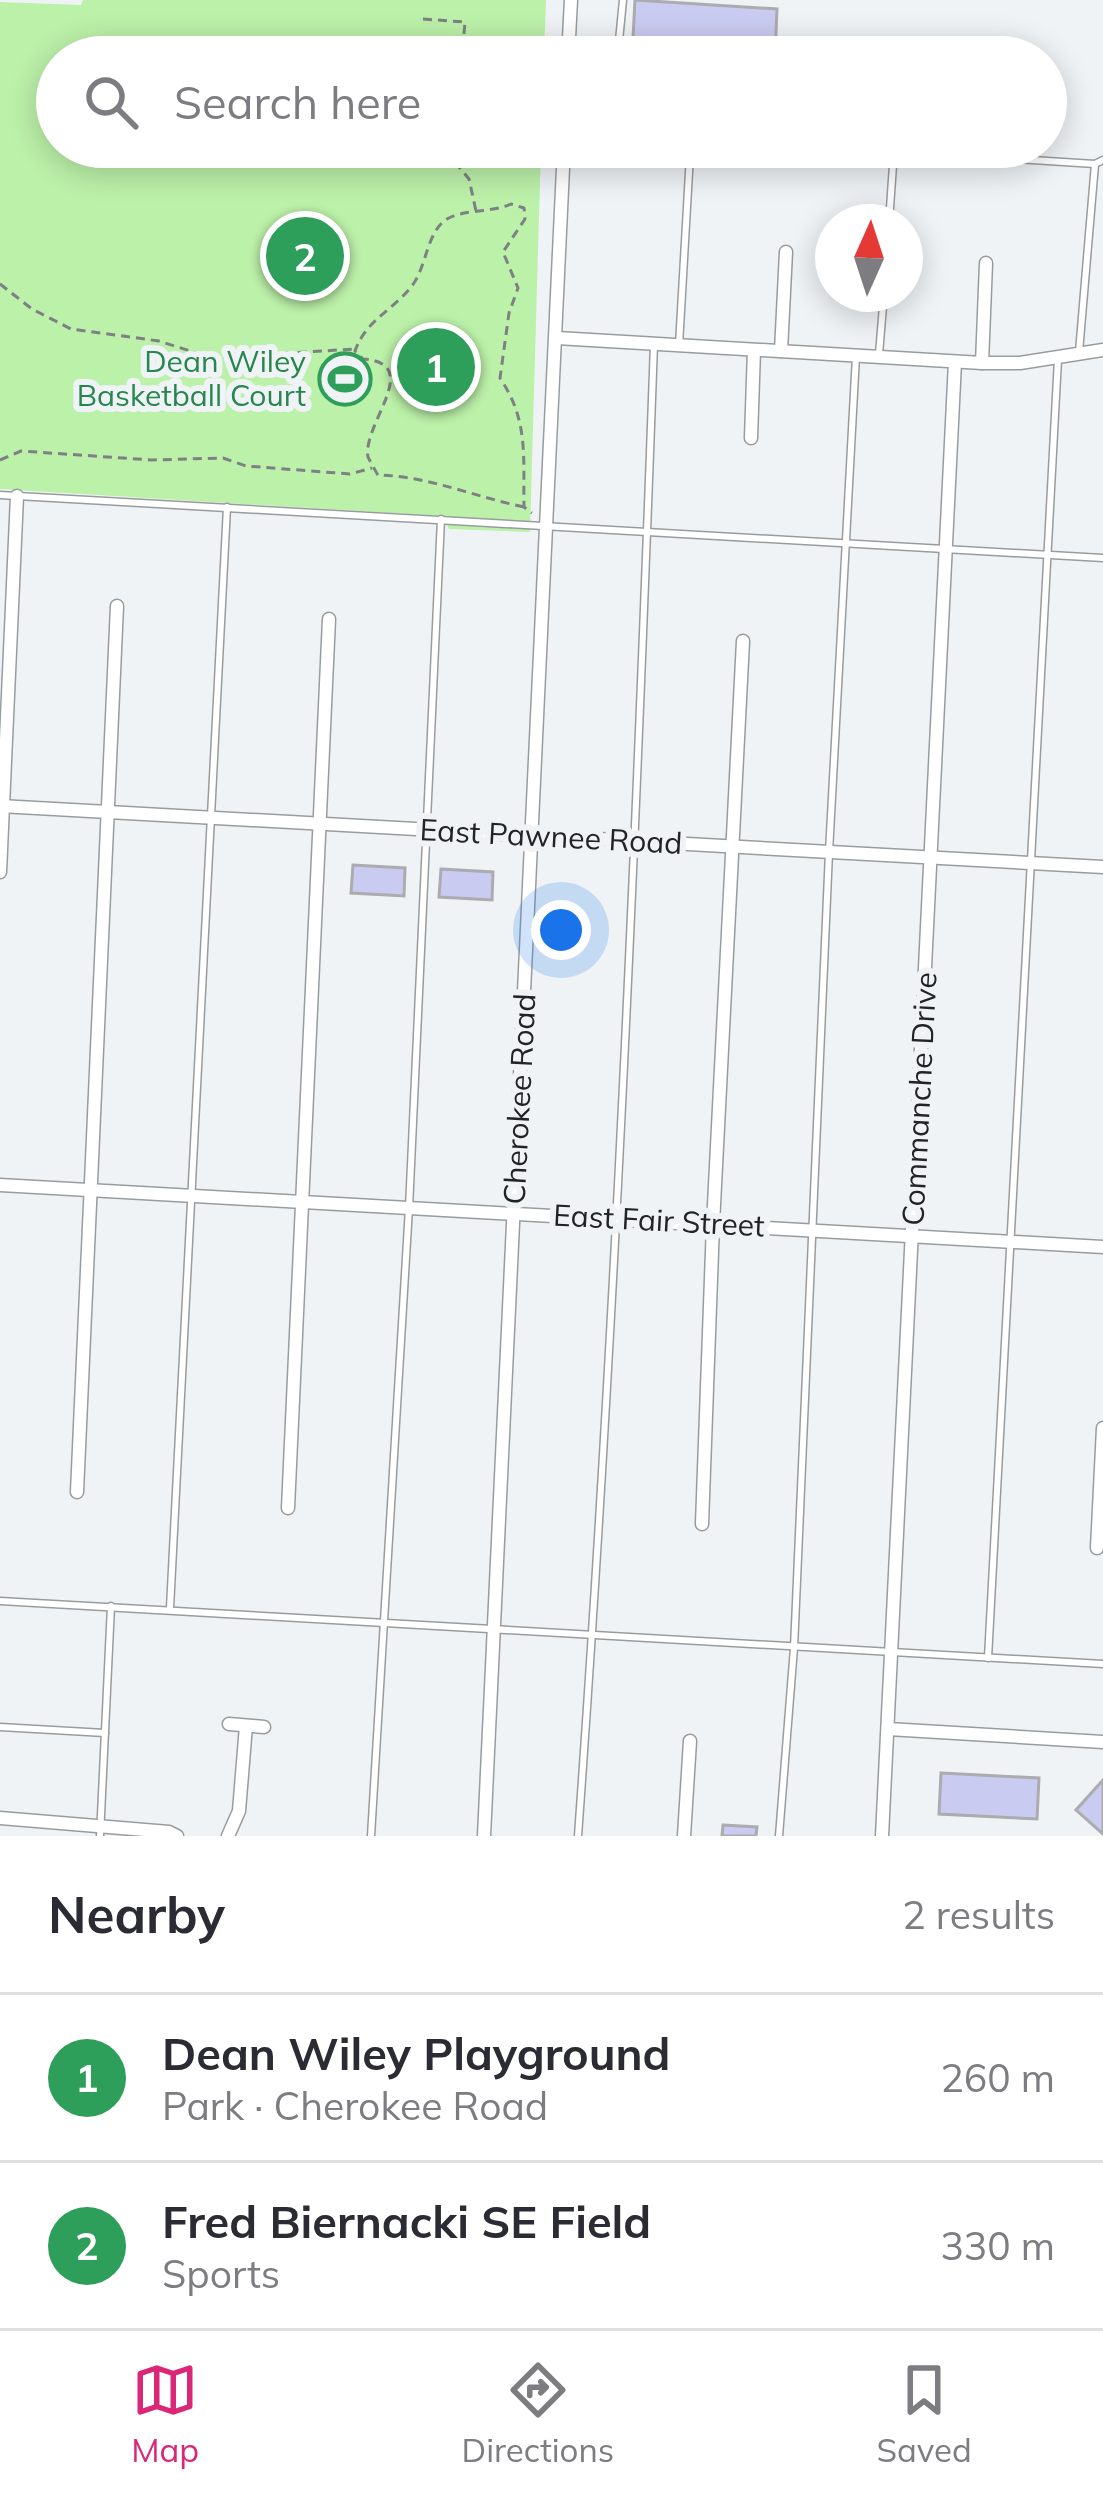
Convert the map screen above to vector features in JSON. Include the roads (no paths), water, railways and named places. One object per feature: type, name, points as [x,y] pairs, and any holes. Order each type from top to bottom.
[{"type":"street","points":[[569,36],[571,0]]},
{"type":"street","name":"Cherokee Road","points":[[484,1836],[563,168]]},
{"type":"street","points":[[781,351],[786,252]]},
{"type":"street","points":[[982,363],[986,263]]},
{"type":"street","points":[[557,338],[982,363],[1058,359],[1103,350]]},
{"type":"street","points":[[751,438],[754,350]]},
{"type":"street","name":"Commanche Drive","points":[[882,1836],[955,362]]},
{"type":"street","points":[[0,872],[17,496]]},
{"type":"street","points":[[77,1492],[117,606]]},
{"type":"street","points":[[288,1508],[329,619]]},
{"type":"street","points":[[703,1524],[743,641]]},
{"type":"street","name":"East Pawnee Road","points":[[2,806],[1103,867]]},
{"type":"street","name":"East Fair Street","points":[[0,1185],[1103,1246]]},
{"type":"street","points":[[1097,1548],[1103,1428]]},
{"type":"street","points":[[229,1724],[264,1727]]},
{"type":"street","points":[[228,1836],[239,1811],[246,1726]]},
{"type":"street","points":[[888,1729],[1103,1742]]},
{"type":"street","points":[[685,1836],[689,1741]]},
{"type":"street","points":[[0,1818],[177,1836]]},
{"type":"lane","points":[[619,36],[623,0]]},
{"type":"lane","points":[[1067,160],[1099,162],[1079,355]]},
{"type":"lane","points":[[679,346],[689,168]]},
{"type":"lane","points":[[890,204],[893,168]]},
{"type":"lane","points":[[879,358],[883,312]]},
{"type":"lane","points":[[578,1836],[636,841],[654,344]]},
{"type":"lane","points":[[779,1836],[794,1648],[856,356]]},
{"type":"lane","points":[[988,1658],[1058,359]]},
{"type":"lane","points":[[0,495],[1103,558]]},
{"type":"lane","points":[[170,1608],[227,508]]},
{"type":"lane","points":[[371,1836],[387,1623],[441,519]]},
{"type":"lane","points":[[0,1600],[1103,1664]]},
{"type":"lane","points":[[100,1830],[111,1606]]},
{"type":"lane","points":[[0,1727],[105,1733]]},
{"type":"place","name":"Fred Biernacki SE Field","points":[[305,256]]},
{"type":"place","name":"Dean Wiley Playground","points":[[436,367]]},
{"type":"place","name":"Dean Wiley Basketball Court","points":[[345,379]]}]
